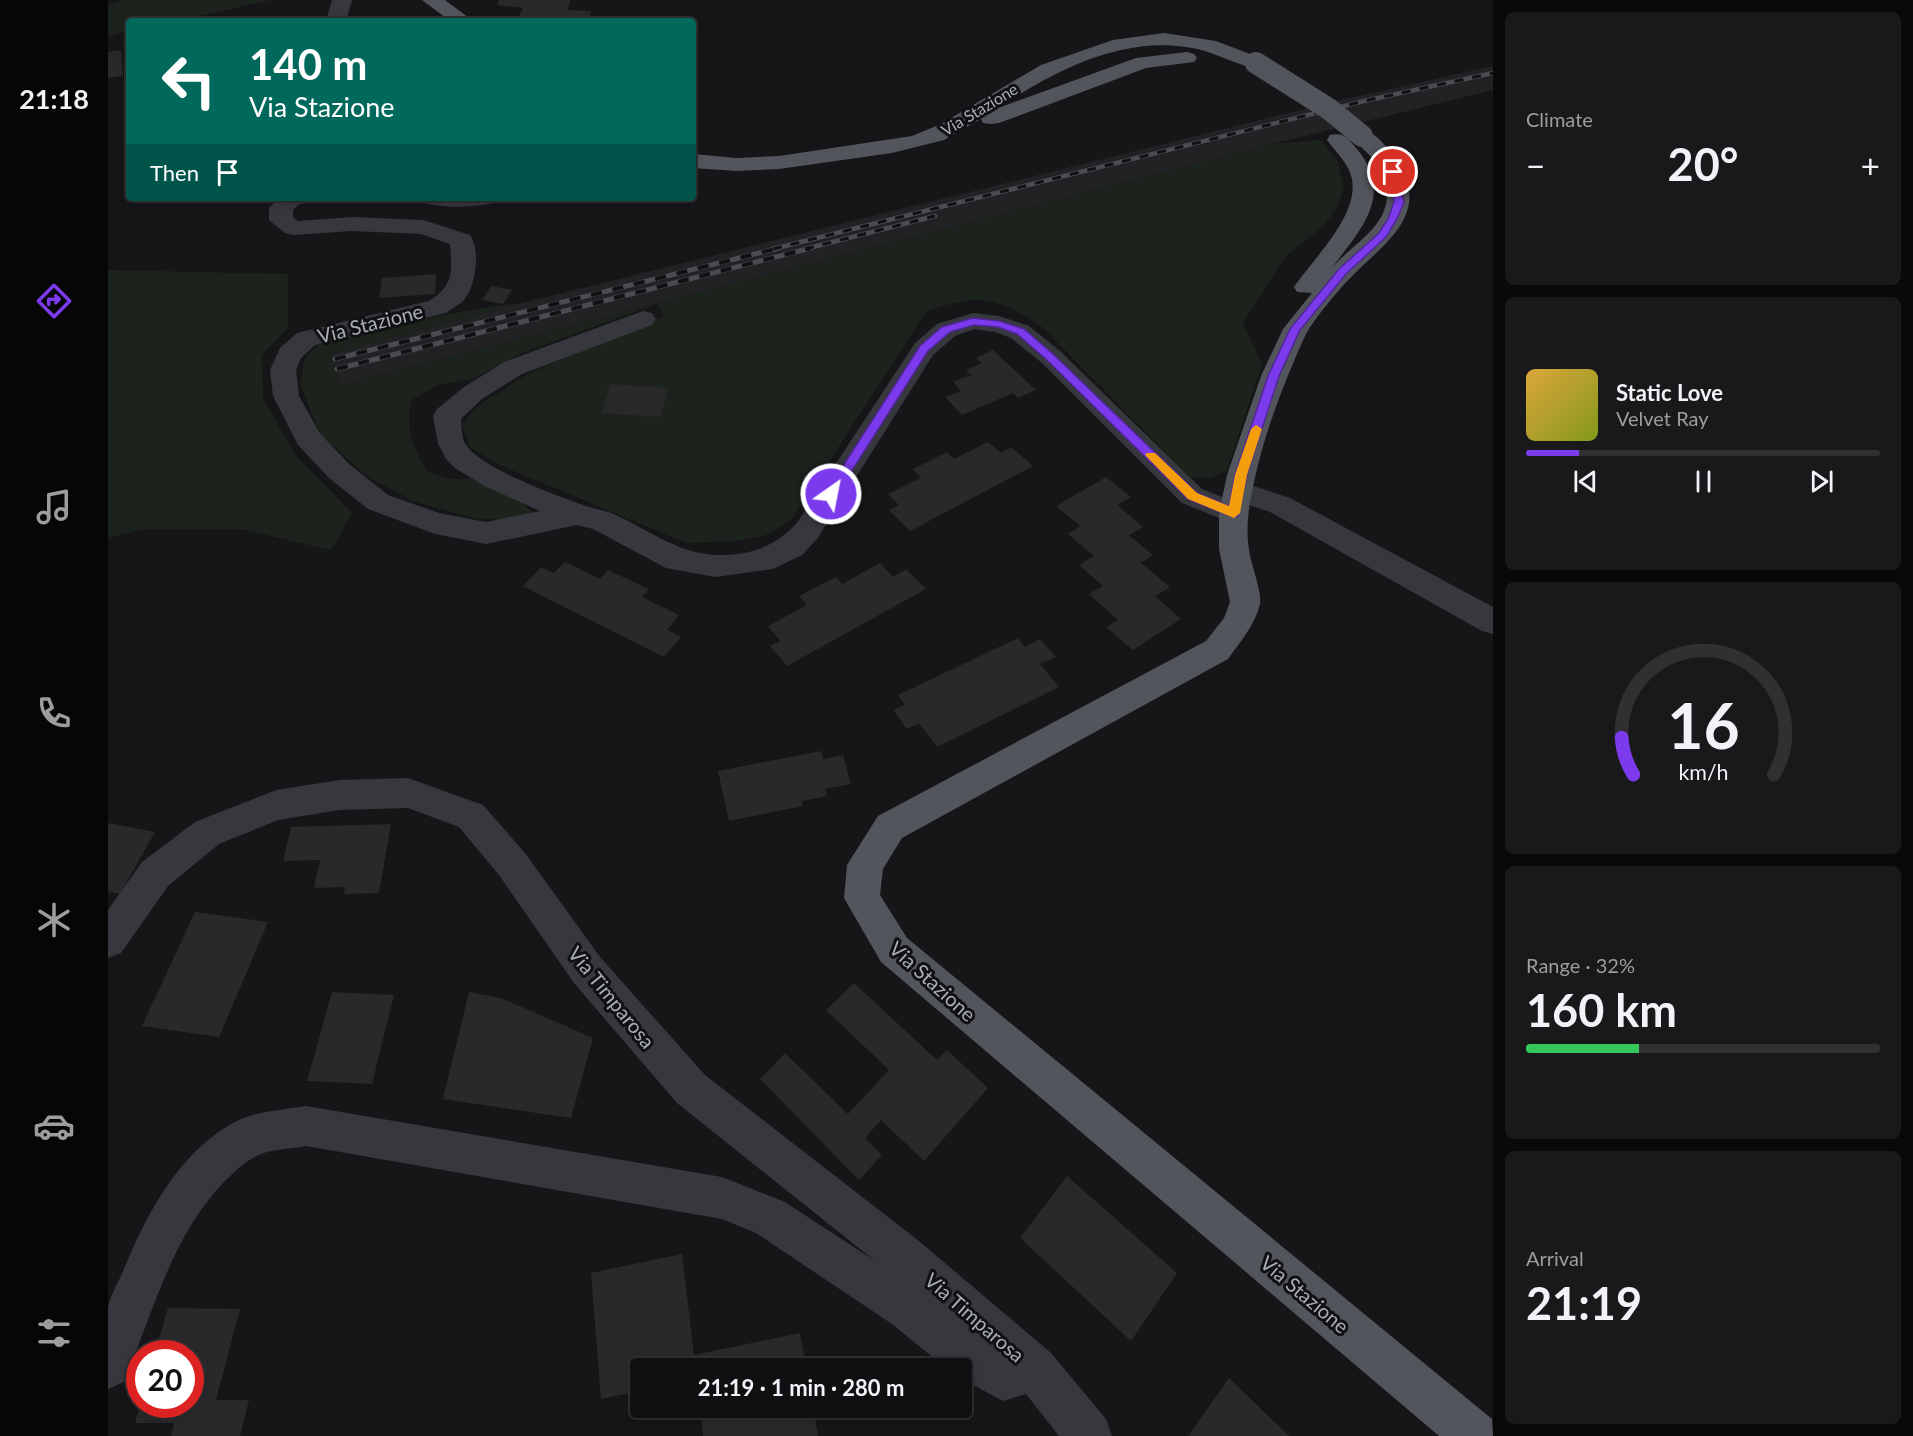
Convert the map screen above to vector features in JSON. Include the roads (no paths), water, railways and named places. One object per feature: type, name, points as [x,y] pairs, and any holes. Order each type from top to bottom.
[{"type":"main road","points":[[432,0],[459,18]]},
{"type":"main road","name":"Via Stazione","points":[[696,161],[723,165],[787,163],[890,147],[1017,111],[1143,62],[1195,58],[1246,67],[1320,103],[1362,136],[1384,158],[1393,172],[1399,202],[1383,235],[1343,272],[1296,329],[1274,376],[1241,475],[1236,502],[1234,549],[1245,602],[1237,623],[1217,650],[890,827],[865,865],[862,898],[894,950],[1475,1436]]},
{"type":"main road","points":[[1246,67],[1338,140],[1353,158],[1363,179],[1362,197],[1356,219],[1303,291],[1296,329]]},
{"type":"street","points":[[337,18],[342,0]]},
{"type":"street","name":"Via Stazione","points":[[289,201],[281,208],[280,220],[293,228],[351,224],[423,227],[462,240],[464,273],[454,296],[437,307],[306,339],[289,354],[283,370],[286,396],[308,438],[339,471],[378,502],[435,523],[486,533],[577,514],[602,521],[677,560],[715,566],[762,561],[792,547],[807,531],[924,349],[946,330],[973,321],[999,324],[1020,332],[1051,357],[1192,496],[1236,502]]},
{"type":"street","points":[[577,514],[482,472],[456,452],[448,434],[447,416],[473,393],[513,368],[644,319]]},
{"type":"street","points":[[1236,502],[1280,505],[1493,622]]},
{"type":"street","name":"Via Timparosa","points":[[108,941],[155,874],[207,833],[276,805],[340,795],[408,794],[471,816],[512,864],[587,969],[691,1089],[904,1256],[1035,1369],[1089,1436]]},
{"type":"street","points":[[108,1366],[145,1269],[178,1207],[211,1164],[248,1137],[306,1126],[722,1198],[770,1217],[908,1308],[967,1356],[1003,1378],[1035,1369]]},
{"type":"railway","points":[[773,249],[1364,101],[1493,73]]},
{"type":"railway","points":[[805,249],[935,216]]},
{"type":"railway","points":[[335,359],[779,248]]},
{"type":"railway","points":[[337,369],[811,248]]}]
